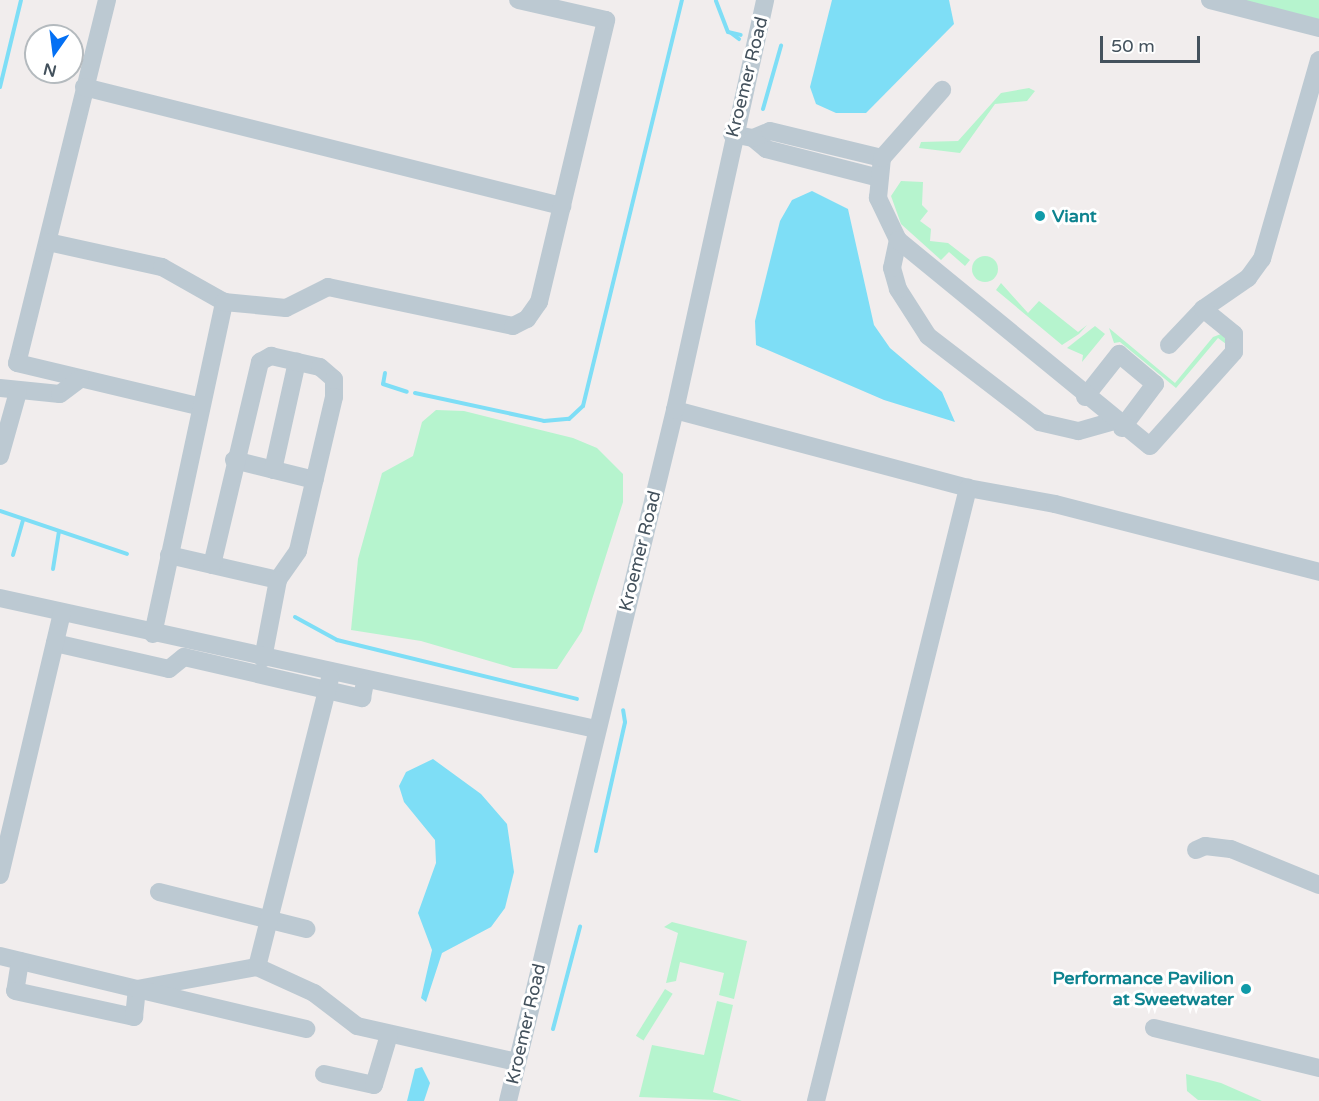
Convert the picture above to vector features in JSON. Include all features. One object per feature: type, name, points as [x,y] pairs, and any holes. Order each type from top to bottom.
[{"type":"street","points":[[107,0],[17,363],[201,407]]},
{"type":"street","points":[[48,242],[162,267],[224,302],[286,308],[337,287],[513,326],[527,319],[539,302],[606,20],[518,0]]},
{"type":"street","name":"Kroemer Road","points":[[508,1101],[596,729],[675,410],[732,134],[765,0]]},
{"type":"street","points":[[1210,0],[1319,28]]},
{"type":"street","points":[[1169,345],[1203,309],[1226,297],[1262,259],[1319,60]]},
{"type":"street","points":[[84,87],[562,206]]},
{"type":"street","points":[[942,90],[882,158],[876,177],[884,216],[898,240],[1142,444],[1156,443],[1234,352],[1234,334],[1203,309]]},
{"type":"street","points":[[753,138],[770,131],[882,158]]},
{"type":"street","points":[[732,134],[753,138],[766,149],[876,177]]},
{"type":"street","points":[[898,240],[892,267],[898,289],[928,336],[1040,422],[1078,431],[1118,424],[1155,384],[1119,354],[1085,397]]},
{"type":"street","points":[[153,633],[224,302]]},
{"type":"street","points":[[212,565],[234,460],[260,362],[271,356],[320,367],[334,379],[315,480],[298,551],[278,580],[254,662]]},
{"type":"street","points":[[273,470],[297,362]]},
{"type":"street","points":[[0,456],[9,390],[30,388],[60,394],[80,379]]},
{"type":"street","points":[[675,410],[968,488],[1055,504],[1319,572]]},
{"type":"street","points":[[234,460],[315,480]]},
{"type":"street","points":[[816,1101],[968,488]]},
{"type":"street","points":[[169,555],[278,580]]},
{"type":"street","points":[[0,598],[153,633],[214,655],[254,662],[329,682],[365,682],[596,729]]},
{"type":"street","points":[[0,875],[62,612]]},
{"type":"street","points":[[55,643],[169,669],[184,657],[214,655]]},
{"type":"street","points":[[257,967],[329,682]]},
{"type":"street","points":[[1196,850],[1205,846],[1231,849],[1319,885]]},
{"type":"street","points":[[159,892],[306,929]]},
{"type":"street","points":[[0,956],[306,1029]]},
{"type":"street","points":[[20,961],[15,991],[134,1017],[137,988]]},
{"type":"street","points":[[137,988],[257,967],[314,993],[340,1018],[389,1035],[517,1062]]},
{"type":"street","points":[[1154,1029],[1319,1068]]},
{"type":"street","points":[[324,1074],[374,1085],[389,1035]]},
{"type":"green space","points":[[1237,0],[1319,0],[1319,20]]},
{"type":"green space","points":[[1029,88],[1035,91],[1027,101],[995,104],[960,153],[919,148],[921,142],[958,141],[1001,93]]},
{"type":"green space","points":[[901,181],[923,182],[922,205],[928,211],[920,221],[931,229],[930,241],[948,243],[970,260],[965,266],[949,252],[941,260],[901,224],[891,196]]},
{"type":"green space","points":[[985,256],[994,260],[998,269],[994,278],[985,282],[976,278],[972,269],[976,260]]},
{"type":"green space","points":[[1001,283],[1028,313],[1039,301],[1078,332],[1087,325],[1079,334],[1062,345],[996,290]]},
{"type":"green space","points":[[1095,326],[1105,334],[1082,362],[1083,355],[1067,348]]},
{"type":"green space","points":[[1109,328],[1175,383],[1213,337],[1221,334],[1229,339],[1226,344],[1218,338],[1176,388],[1120,342],[1114,343]]},
{"type":"green space","points":[[436,410],[464,411],[573,438],[597,448],[623,474],[623,502],[582,631],[557,669],[513,668],[421,641],[351,630],[358,559],[382,473],[413,456],[422,422]]},
{"type":"green space","points":[[672,922],[747,941],[734,999],[719,995],[724,973],[680,962],[676,981],[666,983],[678,933],[664,927]]},
{"type":"green space","points":[[665,989],[673,994],[643,1040],[636,1036]]},
{"type":"green space","points":[[717,1001],[733,1005],[713,1092],[742,1101],[639,1097],[652,1045],[704,1055]]},
{"type":"green space","points":[[1186,1074],[1221,1083],[1262,1101],[1198,1100],[1187,1091]]},
{"type":"water","points":[[832,0],[949,0],[954,24],[866,113],[836,113],[816,104],[810,87]]},
{"type":"water","points":[[812,191],[848,209],[874,325],[890,348],[942,392],[955,422],[884,400],[756,345],[755,321],[780,221],[792,200]]},
{"type":"water","points":[[433,759],[481,794],[507,824],[514,872],[505,908],[491,927],[442,953],[426,1002],[421,998],[432,950],[418,913],[436,863],[435,840],[404,802],[399,786],[406,772]]},
{"type":"water","points":[[422,1067],[430,1083],[424,1101],[407,1101],[415,1069]]},
{"type":"waterway","points":[[0,87],[21,0]]},
{"type":"waterway","points":[[415,393],[544,421],[569,419],[583,406],[682,0]]},
{"type":"waterway","points":[[716,1],[728,32],[741,35]]},
{"type":"waterway","points":[[731,33],[739,39]]},
{"type":"waterway","points":[[763,109],[781,46]]},
{"type":"waterway","points":[[385,373],[383,384],[407,392]]},
{"type":"waterway","points":[[0,511],[127,554]]},
{"type":"waterway","points":[[13,555],[23,519]]},
{"type":"waterway","points":[[53,569],[59,531]]},
{"type":"waterway","points":[[295,617],[337,640],[577,699]]},
{"type":"waterway","points":[[596,851],[625,722],[623,710]]},
{"type":"waterway","points":[[553,1029],[580,927]]},
{"type":"place","name":"Viant","points":[[1040,216]]},
{"type":"place","name":"Performance Pavilion at Sweetwater","points":[[1246,989]]}]
